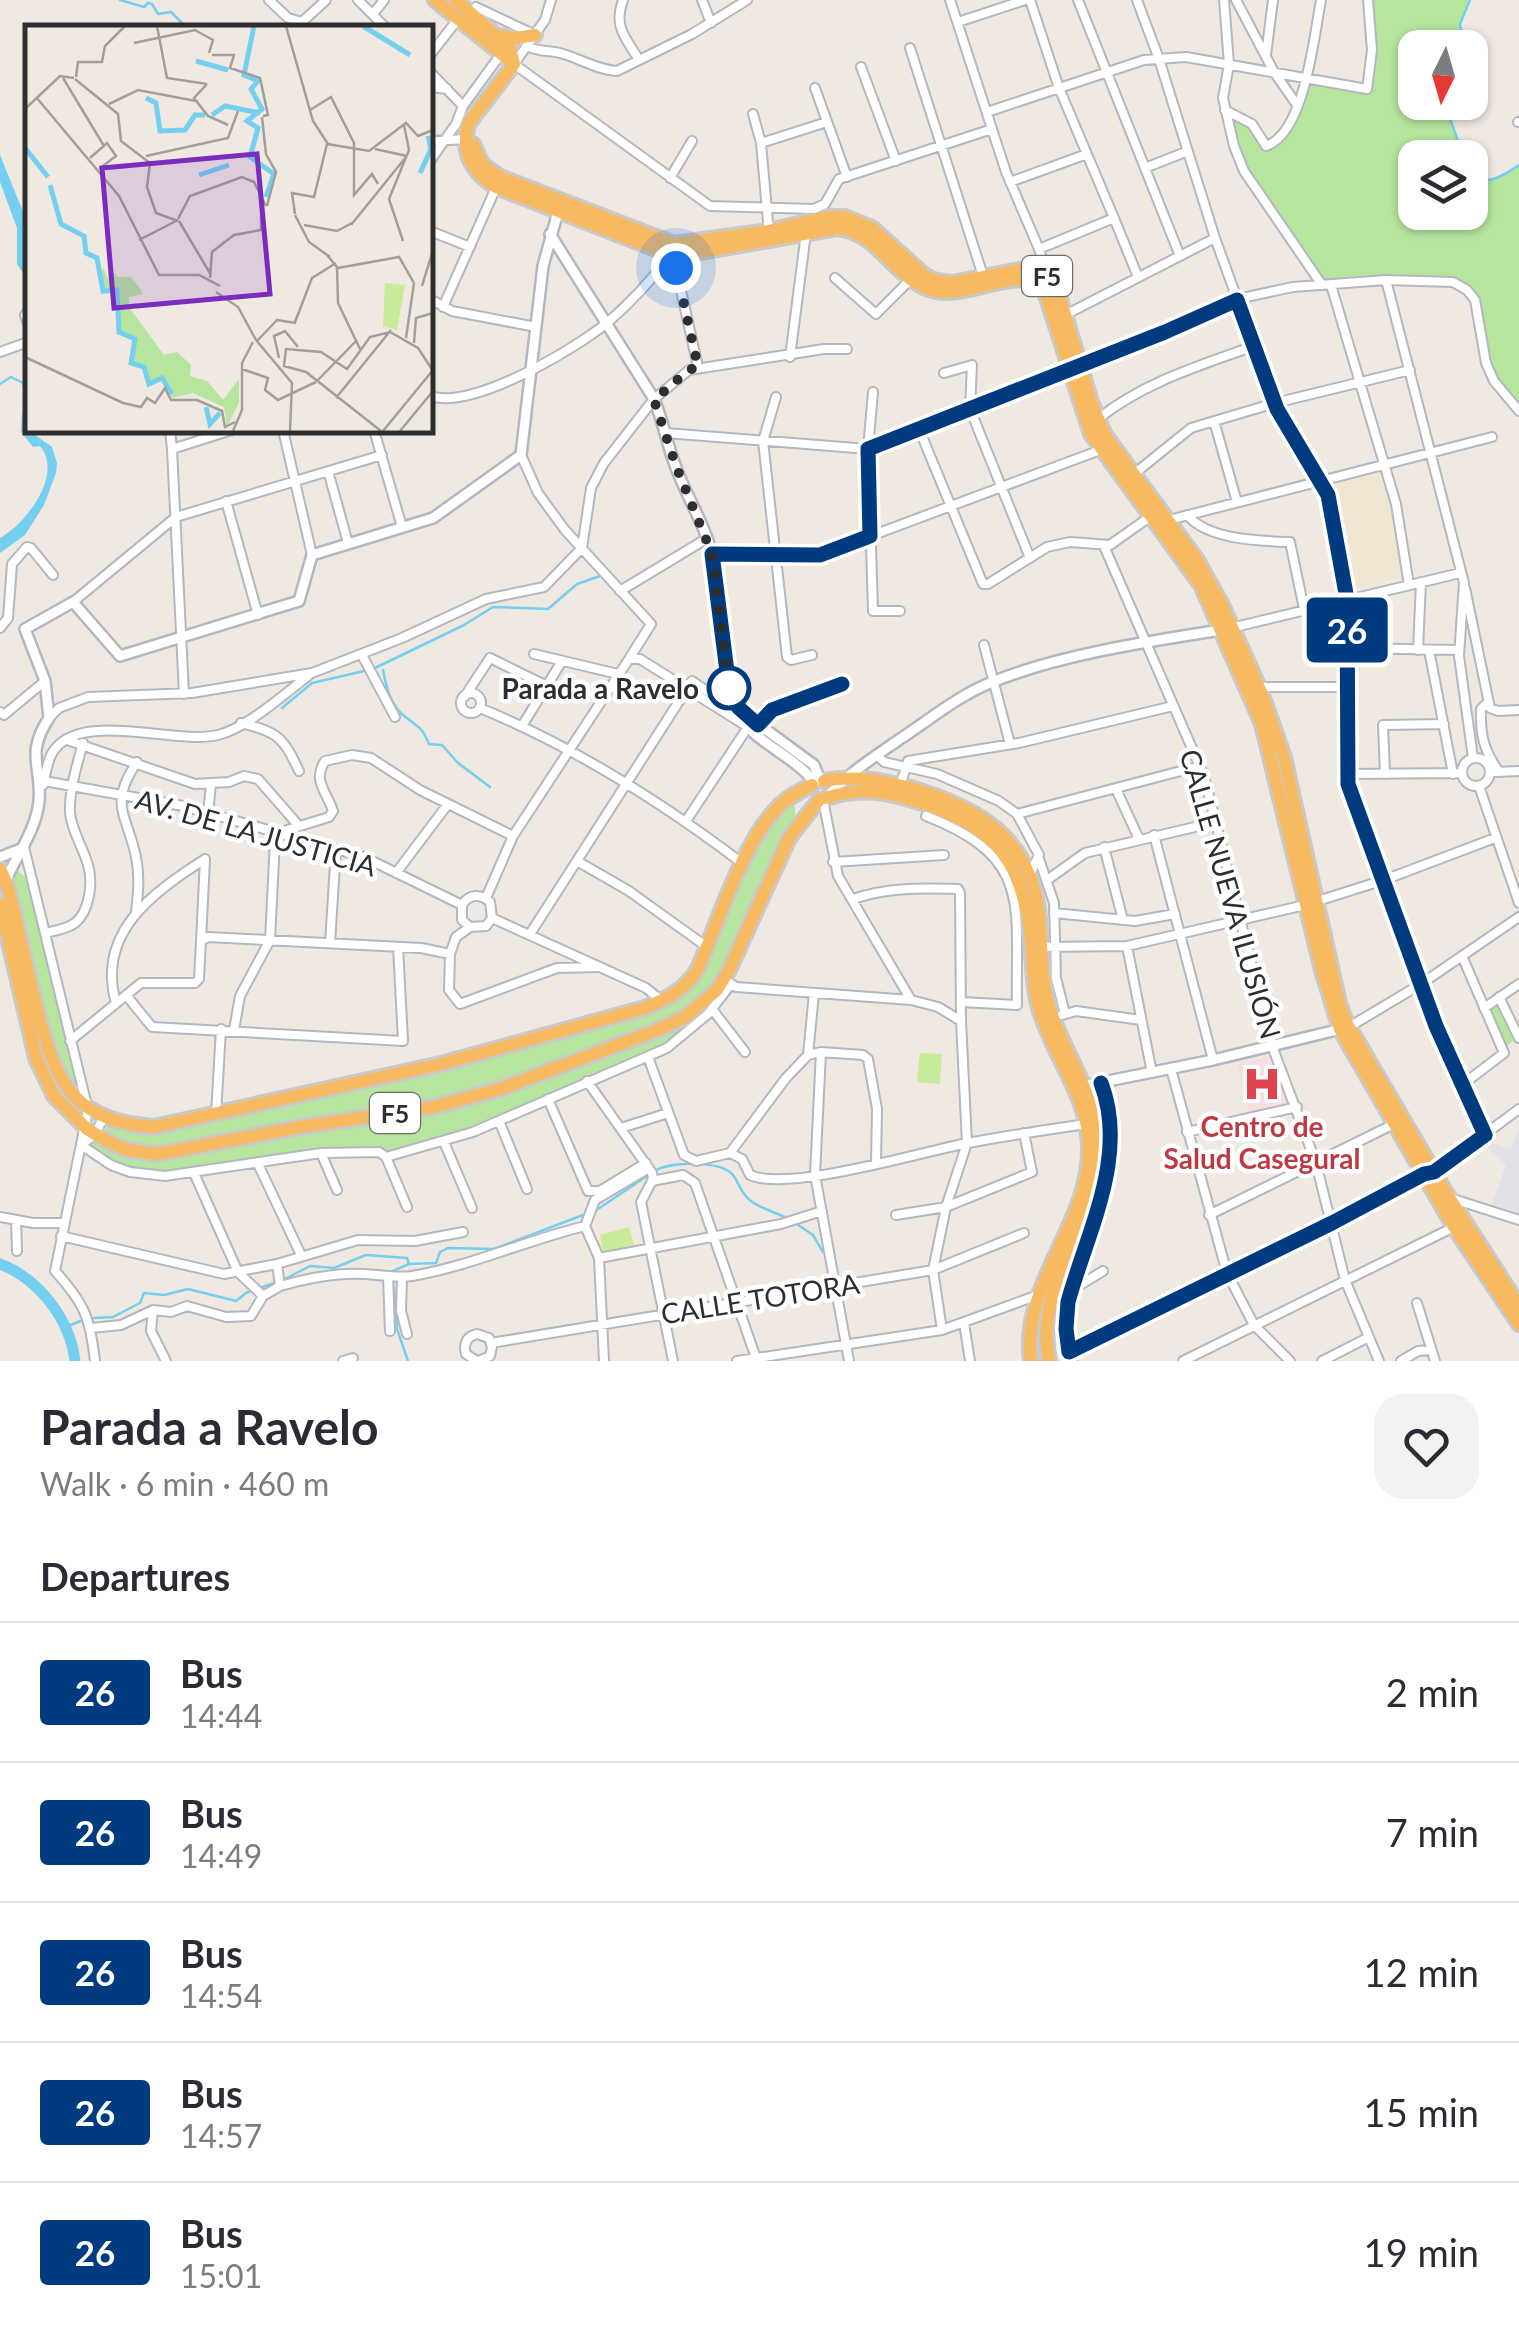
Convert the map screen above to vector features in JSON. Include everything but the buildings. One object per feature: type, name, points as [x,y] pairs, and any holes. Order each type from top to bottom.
[{"type":"highway","points":[[435,0],[464,9],[510,48],[514,64]]},
{"type":"highway","points":[[464,9],[514,64]]},
{"type":"highway","points":[[497,36],[531,40]]},
{"type":"highway","points":[[514,64],[474,117],[469,139],[482,164],[498,182],[684,256],[769,236],[827,217],[861,221],[911,278],[934,286]]},
{"type":"highway","points":[[769,236],[838,228],[871,234],[934,286]]},
{"type":"highway","name":"F5","points":[[934,286],[1023,268],[1040,278],[1065,315],[1083,414],[1201,585],[1226,628]]},
{"type":"highway","name":"F5","points":[[934,286],[957,292],[1040,278]]},
{"type":"highway","name":"F5","points":[[1053,294],[1074,367],[1106,447],[1134,474],[1203,570],[1284,756],[1310,903],[1344,1028],[1394,1124],[1450,1198],[1519,1306]]},
{"type":"highway","name":"F5","points":[[3,875],[51,1060],[62,1083],[88,1110],[133,1126],[154,1127],[441,1064],[662,1001],[690,981],[743,864],[779,806],[817,782],[845,777],[900,786],[960,804],[992,824],[1012,846],[1030,876],[1048,1000],[1097,1136],[1096,1170],[1080,1228],[1047,1312],[1049,1361]]},
{"type":"highway","name":"F5","points":[[0,904],[40,1070],[54,1096],[82,1125],[128,1150],[174,1154],[300,1127],[458,1102],[654,1031],[702,1005],[727,981],[789,838],[824,798],[854,790],[876,792],[953,814],[982,830],[1000,847],[1019,881],[1043,947]]},
{"type":"highway","name":"F5","points":[[1344,1028],[1429,1173],[1454,1227],[1519,1324]]},
{"type":"highway","name":"F5","points":[[1031,1361],[1030,1325],[1038,1295],[1082,1193],[1088,1164],[1081,1087]]},
{"type":"street","points":[[270,0],[288,18],[302,22],[326,0]]},
{"type":"street","points":[[358,0],[383,25]]},
{"type":"street","points":[[373,14],[384,0]]},
{"type":"street","points":[[550,0],[545,20],[514,64],[710,206],[767,210],[819,207],[825,204],[835,182],[992,129]]},
{"type":"street","points":[[623,0],[618,24],[639,60]]},
{"type":"street","points":[[702,0],[711,23]]},
{"type":"street","points":[[432,51],[464,9],[531,40],[537,52],[558,52],[617,70],[711,23],[746,0]]},
{"type":"street","points":[[950,0],[1010,182],[1039,249],[1040,278]]},
{"type":"street","points":[[958,22],[1028,0],[1138,277]]},
{"type":"street","points":[[1078,0],[1180,256]]},
{"type":"street","points":[[1137,0],[1160,59],[1215,238],[1275,403],[1328,495],[1347,599],[1347,774],[1421,984],[1485,1135]]},
{"type":"street","points":[[1224,0],[1229,64],[1224,98],[1244,171],[1327,285],[1362,381],[1396,504],[1409,585]]},
{"type":"street","points":[[1236,0],[1274,72],[1298,105]]},
{"type":"street","points":[[1266,55],[1273,0]]},
{"type":"street","points":[[1226,110],[1252,124],[1266,146],[1279,137],[1305,93],[1320,0]]},
{"type":"street","points":[[987,112],[1144,60],[1186,57],[1367,89],[1372,50],[1368,0]]},
{"type":"street","points":[[910,48],[984,276]]},
{"type":"street","points":[[432,159],[456,124],[463,106],[501,54]]},
{"type":"street","points":[[860,67],[896,161]]},
{"type":"street","points":[[432,74],[463,106]]},
{"type":"street","points":[[432,86],[447,89]]},
{"type":"street","points":[[815,88],[847,177]]},
{"type":"street","points":[[753,114],[762,143],[769,236]]},
{"type":"street","points":[[762,143],[828,122]]},
{"type":"street","points":[[432,141],[469,139]]},
{"type":"street","points":[[670,178],[692,141]]},
{"type":"street","points":[[1145,168],[1188,151]]},
{"type":"street","points":[[1010,182],[1087,154]]},
{"type":"street","points":[[443,307],[498,182]]},
{"type":"street","points":[[486,898],[512,836],[650,624],[538,493],[521,455],[543,266],[560,206]]},
{"type":"street","points":[[1039,249],[1114,218]]},
{"type":"street","points":[[432,233],[470,246]]},
{"type":"street","points":[[790,356],[806,233]]},
{"type":"street","points":[[550,234],[654,400],[712,554],[728,682],[735,706]]},
{"type":"street","points":[[1065,315],[1215,238]]},
{"type":"street","points":[[432,396],[464,397],[530,371],[607,322],[671,252]]},
{"type":"street","points":[[671,252],[698,367]]},
{"type":"street","points":[[835,278],[876,314],[911,278]]},
{"type":"street","points":[[1386,280],[1464,583],[1488,702],[1490,708],[1498,711],[1519,710]]},
{"type":"street","points":[[666,433],[868,449],[1237,300],[1292,288],[1386,280],[1453,282],[1467,290],[1475,300],[1486,362],[1494,381],[1519,411]]},
{"type":"street","points":[[432,300],[443,307],[536,327]]},
{"type":"street","points":[[0,352],[25,342]]},
{"type":"street","points":[[1098,419],[1121,400],[1164,378],[1254,346]]},
{"type":"street","points":[[39,799],[39,733],[49,718],[71,702],[88,697],[184,694],[312,673],[362,655],[486,599],[544,587],[582,548],[591,488],[604,463],[654,400],[689,370],[824,349],[847,349]]},
{"type":"street","points":[[944,373],[972,365],[970,409],[1030,558]]},
{"type":"street","points":[[1134,474],[1191,428],[1410,370]]},
{"type":"street","points":[[874,392],[868,449],[873,612],[900,611]]},
{"type":"street","points":[[776,397],[764,441],[787,657],[792,660],[812,655]]},
{"type":"street","points":[[1214,421],[1237,502]]},
{"type":"street","points":[[919,429],[983,584],[1055,544],[1104,546],[1119,540],[1150,516]]},
{"type":"street","points":[[170,432],[184,694]]},
{"type":"street","points":[[172,449],[225,432]]},
{"type":"street","points":[[73,602],[120,656],[299,602],[312,555],[283,432]]},
{"type":"street","points":[[375,432],[402,527]]},
{"type":"street","points":[[1168,520],[1492,437]]},
{"type":"street","points":[[712,554],[820,555],[1106,447]]},
{"type":"street","points":[[25,629],[73,602],[176,517],[382,455]]},
{"type":"street","points":[[312,555],[433,518],[521,455]]},
{"type":"street","points":[[328,471],[348,544]]},
{"type":"street","points":[[226,502],[258,614]]},
{"type":"street","points":[[1187,515],[1192,522],[1223,534],[1250,541],[1290,542],[1304,608]]},
{"type":"street","points":[[620,590],[706,539]]},
{"type":"street","name":"CALLE NUEVA ILUSIÓN","points":[[1104,546],[1200,766],[1272,1046],[1316,1164],[1345,1280],[1378,1361]]},
{"type":"street","points":[[0,628],[8,618],[12,564],[27,547],[53,575]]},
{"type":"street","points":[[911,1000],[833,862],[824,798],[845,777],[993,681],[1146,642],[1226,628],[1460,573]]},
{"type":"street","points":[[1418,650],[1421,582]]},
{"type":"street","points":[[1464,583],[1459,650],[1473,758]]},
{"type":"street","points":[[8,618],[25,629],[45,681],[49,718]]},
{"type":"street","points":[[984,645],[1010,744]]},
{"type":"street","points":[[1347,648],[1459,650]]},
{"type":"street","points":[[1429,650],[1457,774],[1469,785],[1479,786],[1494,772],[1519,770]]},
{"type":"street","points":[[534,654],[618,674]]},
{"type":"street","points":[[362,655],[395,717]]},
{"type":"street","points":[[480,708],[466,712],[462,704],[490,658],[547,686]]},
{"type":"street","points":[[629,659],[640,660],[752,724]]},
{"type":"street","points":[[522,726],[562,661]]},
{"type":"street","points":[[3,875],[24,847],[54,749],[66,740],[84,739],[109,728],[148,736],[199,738],[223,734],[312,673]]},
{"type":"street","points":[[0,712],[4,714],[45,681]]},
{"type":"street","points":[[530,934],[692,681],[735,706],[817,782]]},
{"type":"street","points":[[686,821],[752,724],[772,710],[842,684]]},
{"type":"street","points":[[1254,690],[1347,686]]},
{"type":"street","points":[[465,696],[478,696],[480,708]]},
{"type":"street","points":[[1488,702],[1480,715],[1484,751],[1494,772]]},
{"type":"street","points":[[900,786],[908,761],[1010,744],[1174,706]]},
{"type":"street","points":[[480,708],[627,782],[743,864]]},
{"type":"street","points":[[241,723],[270,730],[280,737],[298,771]]},
{"type":"street","points":[[1385,774],[1384,725],[1444,724]]},
{"type":"street","points":[[84,739],[184,782],[211,784],[244,776],[258,779],[299,826]]},
{"type":"street","points":[[45,933],[73,925],[86,908],[89,867],[70,814],[84,739]]},
{"type":"street","points":[[234,1030],[240,996],[270,940],[274,847],[280,834],[330,817],[333,812],[318,780],[318,771],[325,762],[352,755],[371,758],[512,836]]},
{"type":"street","points":[[877,755],[884,762],[937,774],[1017,814],[1037,850],[1054,913],[1043,947],[1128,946],[1310,903],[1495,838]]},
{"type":"street","points":[[1457,774],[1473,758],[1483,760],[1494,772]]},
{"type":"street","points":[[136,912],[138,871],[121,816],[121,794],[137,762]]},
{"type":"street","points":[[1017,814],[1200,766]]},
{"type":"street","points":[[1347,774],[1457,774]]},
{"type":"street","name":"AV. DE LA JUSTICIA","points":[[44,780],[183,806],[364,857],[462,905]]},
{"type":"street","points":[[208,814],[211,784]]},
{"type":"street","points":[[1479,786],[1519,904]]},
{"type":"street","points":[[1116,789],[1140,838]]},
{"type":"street","points":[[396,873],[448,804]]},
{"type":"street","points":[[926,816],[977,841],[993,856],[1014,893],[1017,1006],[962,1002]]},
{"type":"street","points":[[1046,880],[1068,862],[1104,848],[1216,822]]},
{"type":"street","points":[[1154,835],[1213,1060]]},
{"type":"street","points":[[24,847],[88,1110],[56,1272],[82,1302],[91,1328],[94,1361]]},
{"type":"street","points":[[0,856],[24,847]]},
{"type":"street","points":[[1104,848],[1123,920]]},
{"type":"street","points":[[330,943],[336,849]]},
{"type":"street","points":[[833,862],[944,855]]},
{"type":"street","points":[[70,1041],[142,983],[195,984],[200,979],[204,859],[159,888],[136,912],[110,966],[116,1003]]},
{"type":"street","points":[[1030,876],[1038,860]]},
{"type":"street","points":[[577,861],[630,892],[707,946]]},
{"type":"street","points":[[852,899],[901,887],[958,888],[967,1144],[946,1206],[932,1270],[942,1330]]},
{"type":"street","points":[[470,927],[462,920],[462,905],[475,895],[486,898],[492,907],[492,918],[486,926],[470,927],[456,937],[450,954],[449,990],[460,1004],[557,968],[597,967]]},
{"type":"street","points":[[1054,913],[1123,920],[1174,914]]},
{"type":"street","points":[[492,918],[646,988],[662,1001]]},
{"type":"street","points":[[1081,1087],[1344,1028],[1421,984],[1519,918]]},
{"type":"street","points":[[201,941],[208,936],[398,946],[450,954]]},
{"type":"street","points":[[126,995],[152,1026],[403,1040],[398,946]]},
{"type":"street","points":[[1128,946],[1152,1073]]},
{"type":"street","points":[[1462,956],[1504,1053]]},
{"type":"street","points":[[386,1157],[444,1142],[499,1121],[666,1048],[712,1009],[727,981],[814,994],[911,1000],[938,1007],[961,1021]]},
{"type":"street","points":[[1484,1008],[1519,984]]},
{"type":"street","points":[[808,1055],[814,994]]},
{"type":"street","points":[[1462,1086],[1519,1040],[1499,997]]},
{"type":"street","points":[[712,1009],[746,1052]]},
{"type":"street","points":[[1055,1020],[1076,1011],[1141,1020]]},
{"type":"street","points":[[216,1114],[220,1030]]},
{"type":"street","points":[[821,1052],[815,1175],[849,1361]]},
{"type":"street","points":[[648,1056],[684,1155],[696,1161],[730,1152],[808,1055],[863,1055],[868,1059],[877,1109],[876,1162]]},
{"type":"street","points":[[1171,1069],[1227,1273],[1254,1325],[1290,1361]]},
{"type":"street","points":[[587,1081],[647,1166],[652,1181],[641,1202],[673,1361]]},
{"type":"street","points":[[1101,1083],[1107,1098],[1112,1142],[1066,1317],[1070,1356],[1429,1173],[1519,1109]]},
{"type":"street","points":[[548,1100],[588,1191],[600,1190],[647,1166]]},
{"type":"street","points":[[1187,1132],[1297,1107]]},
{"type":"street","points":[[620,1128],[668,1113]]},
{"type":"street","points":[[80,1145],[95,1134],[104,1117]]},
{"type":"street","points":[[499,1121],[527,1189]]},
{"type":"street","points":[[730,1152],[742,1159],[754,1178],[772,1180],[815,1175],[1024,1132],[1086,1124]]},
{"type":"street","points":[[1208,1215],[1394,1124]]},
{"type":"street","points":[[896,1215],[946,1206],[1032,1172],[1024,1132]]},
{"type":"street","points":[[444,1142],[472,1208]]},
{"type":"street","points":[[80,1145],[104,1162],[130,1172],[165,1176],[321,1153],[379,1152],[386,1157],[408,1207]]},
{"type":"street","points":[[321,1153],[337,1190]]},
{"type":"street","points":[[258,1164],[301,1254]]},
{"type":"street","points":[[604,1361],[598,1258],[585,1226],[595,1200],[647,1166]]},
{"type":"street","points":[[194,1173],[238,1272],[258,1292]]},
{"type":"street","points":[[652,1181],[689,1176],[695,1183],[757,1359]]},
{"type":"street","points":[[1450,1198],[1519,1220]]},
{"type":"street","points":[[598,1258],[781,1224],[822,1211]]},
{"type":"street","points":[[0,1216],[64,1223]]},
{"type":"street","points":[[16,1220],[17,1251]]},
{"type":"street","points":[[258,1292],[317,1276],[402,1276],[469,1262],[538,1237],[585,1226]]},
{"type":"street","points":[[1183,1361],[1454,1227]]},
{"type":"street","points":[[61,1236],[224,1274],[277,1264],[358,1240],[415,1241],[464,1232]]},
{"type":"street","name":"CALLE TOTORA","points":[[491,1343],[932,1270],[1024,1233]]},
{"type":"street","points":[[277,1264],[280,1286]]},
{"type":"street","points":[[1072,1290],[1103,1271]]},
{"type":"street","points":[[388,1276],[390,1331]]},
{"type":"street","points":[[402,1276],[401,1311],[406,1334]]},
{"type":"street","points":[[91,1328],[121,1325],[153,1310],[172,1312],[178,1306],[226,1317],[251,1316],[258,1292]]},
{"type":"street","points":[[737,1361],[942,1330],[1038,1295]]},
{"type":"street","points":[[1417,1303],[1435,1361]]},
{"type":"street","points":[[153,1310],[152,1331],[166,1361]]},
{"type":"street","points":[[964,1323],[970,1361]]},
{"type":"street","points":[[481,1334],[491,1343],[490,1356],[478,1361],[469,1358],[464,1350],[468,1337],[481,1334]]},
{"type":"street","points":[[1322,1361],[1369,1338]]},
{"type":"street","points":[[1401,1361],[1418,1351],[1430,1350]]},
{"type":"shaded area","points":[[1384,470],[1405,577],[1351,589],[1333,485]]},
{"type":"shaded area","name":"Centro de Salud Casegural","points":[[1269,1056],[1290,1105],[1250,1114],[1237,1065]]},
{"type":"shaded area","points":[[1519,1129],[1519,1215],[1491,1207],[1506,1165],[1484,1144],[1489,1141],[1511,1149]]},
{"type":"green space","points":[[1368,0],[1470,0],[1461,30],[1398,30],[1398,120],[1451,120],[1458,140],[1398,140],[1398,230],[1488,230],[1488,180],[1519,165],[1519,411],[1494,381],[1475,300],[1453,282],[1322,285],[1244,171],[1225,110],[1252,124],[1261,143],[1272,145],[1305,93],[1307,78],[1367,89],[1371,69]]},
{"type":"green space","points":[[788,804],[795,807],[795,821],[716,982],[704,996],[669,1019],[461,1097],[150,1149],[115,1141],[103,1132],[108,1125],[129,1131],[160,1131],[679,996],[756,847],[775,815]]},
{"type":"green space","points":[[17,870],[28,879],[69,1055],[84,1101],[55,1062],[11,878]]},
{"type":"green space","points":[[1498,1004],[1515,1040],[1505,1047],[1489,1010]]},
{"type":"green space","points":[[696,1018],[667,1042],[538,1102],[477,1127],[389,1154],[330,1149],[161,1174],[122,1168],[90,1147],[93,1142],[136,1158],[175,1159],[277,1136],[458,1108],[657,1038]]},
{"type":"green space","points":[[920,1053],[942,1054],[940,1084],[917,1082]]},
{"type":"green space","points":[[629,1227],[634,1245],[603,1253],[600,1235]]},
{"type":"water","points":[[0,155],[25,217],[25,276],[17,264],[17,228],[0,182]]},
{"type":"water","points":[[25,408],[25,432],[52,447],[56,473],[44,505],[25,535],[0,553],[0,538],[30,510],[45,484],[48,470],[40,446],[33,447],[21,432]]},
{"type":"waterway","points":[[120,0],[144,7],[152,4],[158,14],[171,12],[184,25]]},
{"type":"waterway","points":[[1461,30],[1470,0]]},
{"type":"waterway","points":[[1451,120],[1458,140]]},
{"type":"waterway","points":[[1488,180],[1519,165]]},
{"type":"waterway","points":[[0,384],[11,377],[23,383],[25,390]]},
{"type":"waterway","points":[[375,668],[493,607],[548,609],[577,584],[600,576]]},
{"type":"waterway","points":[[383,670],[394,705],[421,729],[429,744],[442,745],[458,763],[490,787]]},
{"type":"waterway","points":[[282,708],[312,683],[364,671]]},
{"type":"waterway","points":[[656,1170],[684,1164],[727,1170],[751,1201],[787,1218]]},
{"type":"waterway","points":[[595,1211],[647,1176]]},
{"type":"waterway","points":[[285,1279],[310,1266],[334,1268],[366,1255],[407,1258],[409,1264],[436,1263],[440,1252],[448,1248],[494,1249],[583,1215]]},
{"type":"waterway","points":[[794,1222],[813,1235],[823,1252]]},
{"type":"waterway","points":[[0,1264],[27,1280],[50,1302],[67,1330],[75,1361]]},
{"type":"waterway","points":[[393,1271],[409,1264]]},
{"type":"waterway","points":[[94,1318],[113,1317],[140,1303],[144,1293],[164,1295],[188,1289],[236,1301],[274,1283]]},
{"type":"waterway","points":[[394,1288],[397,1329],[408,1361]]},
{"type":"waterway","points":[[63,1328],[83,1320]]},
{"type":"bus line","name":"26","points":[[842,684],[772,710],[758,725],[733,702],[712,554],[820,555],[870,536],[868,449],[1237,300],[1277,409],[1328,495],[1347,599],[1348,784],[1436,1026],[1485,1135],[1434,1172],[1069,1352],[1068,1302],[1110,1159],[1112,1129],[1101,1083]]},
{"type":"place","name":"Parada a Ravelo","points":[[729,688]]},
{"type":"place","name":"Centro de Salud Casegural","points":[[1262,1084]]},
{"type":"route","points":[[676,268],[698,367],[654,400],[712,554],[729,688]]}]
